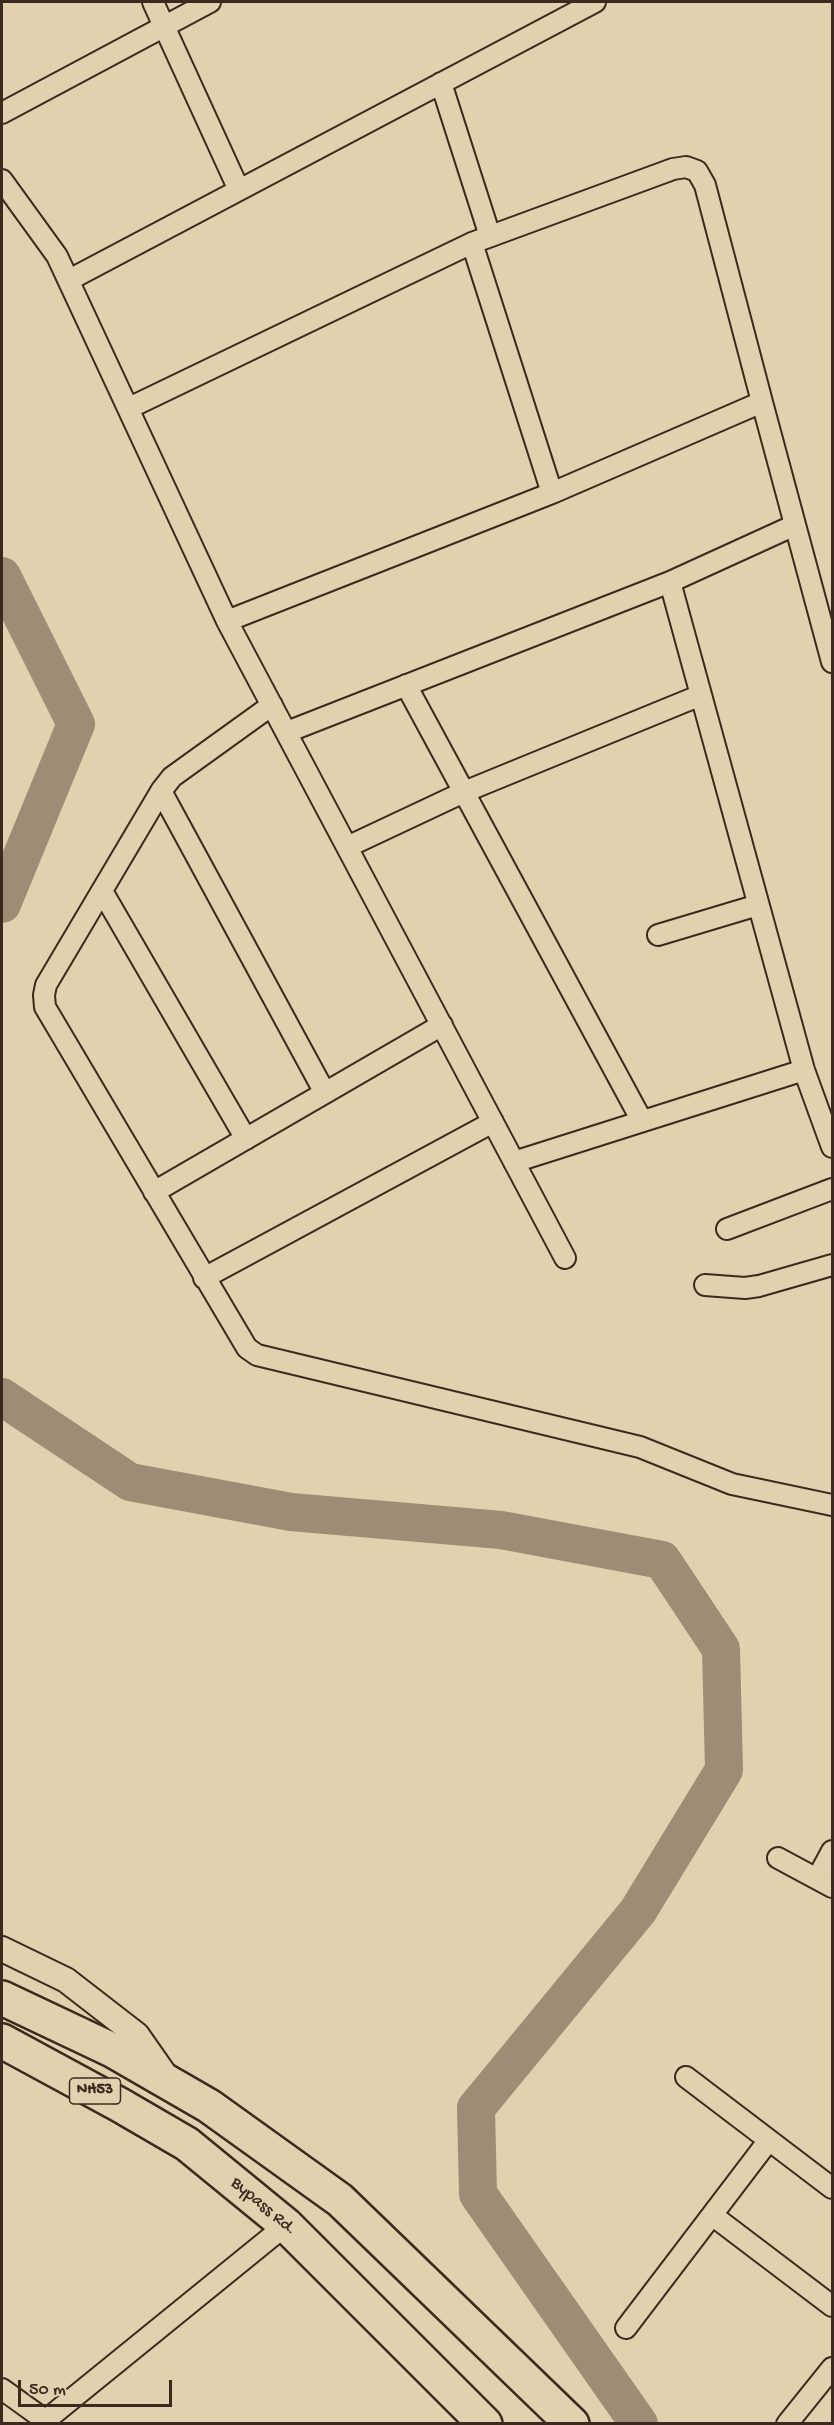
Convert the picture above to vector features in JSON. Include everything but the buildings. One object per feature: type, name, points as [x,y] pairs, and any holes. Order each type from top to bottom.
[{"type":"highway","points":[[2,1998],[112,2050],[209,2106],[340,2200],[572,2424]]},
{"type":"highway","name":"Bypass Rd.","points":[[2,2041],[110,2099],[187,2145],[286,2225],[485,2424]]},
{"type":"street","points":[[153,2],[239,190]]},
{"type":"street","points":[[2,113],[210,2]]},
{"type":"street","points":[[69,280],[590,3]]},
{"type":"street","points":[[441,83],[481,240],[552,493]]},
{"type":"street","points":[[129,408],[481,240],[673,169],[686,167],[697,171],[705,185],[832,662]]},
{"type":"street","points":[[2,180],[57,256],[227,621],[565,1258]]},
{"type":"street","points":[[227,621],[552,493],[762,402]]},
{"type":"street","points":[[287,732],[669,582],[795,525]]},
{"type":"street","points":[[669,582],[804,1070],[832,1146]]},
{"type":"street","points":[[406,685],[642,1121]]},
{"type":"street","points":[[347,847],[464,792],[701,695]]},
{"type":"street","points":[[272,705],[180,771],[161,792],[46,985],[45,1007],[247,1348],[257,1355],[633,1446],[732,1484],[832,1505]]},
{"type":"street","points":[[161,792],[326,1093]]},
{"type":"street","points":[[102,891],[246,1139]]},
{"type":"street","points":[[658,935],[758,905]]},
{"type":"street","points":[[154,1192],[442,1025]]},
{"type":"street","points":[[514,1161],[804,1070]]},
{"type":"street","points":[[204,1278],[493,1122]]},
{"type":"street","points":[[727,1229],[832,1188]]},
{"type":"street","points":[[705,1285],[745,1288],[759,1286],[832,1265]]},
{"type":"street","points":[[778,1858],[825,1883],[832,1851]]},
{"type":"street","points":[[2,1949],[66,1980],[137,2035],[172,2086]]},
{"type":"street","points":[[686,2077],[832,2188]]},
{"type":"street","points":[[626,2328],[769,2140]]},
{"type":"street","points":[[712,2215],[832,2306]]},
{"type":"street","points":[[2,2389],[43,2422],[286,2225]]},
{"type":"street","points":[[787,2424],[832,2368]]},
{"type":"waterway","points":[[2,576],[76,724],[2,904]]},
{"type":"waterway","points":[[2,1397],[130,1482],[291,1512],[501,1530],[662,1560],[721,1649],[724,1770],[638,1911],[476,2108],[478,2194],[639,2424]]}]
